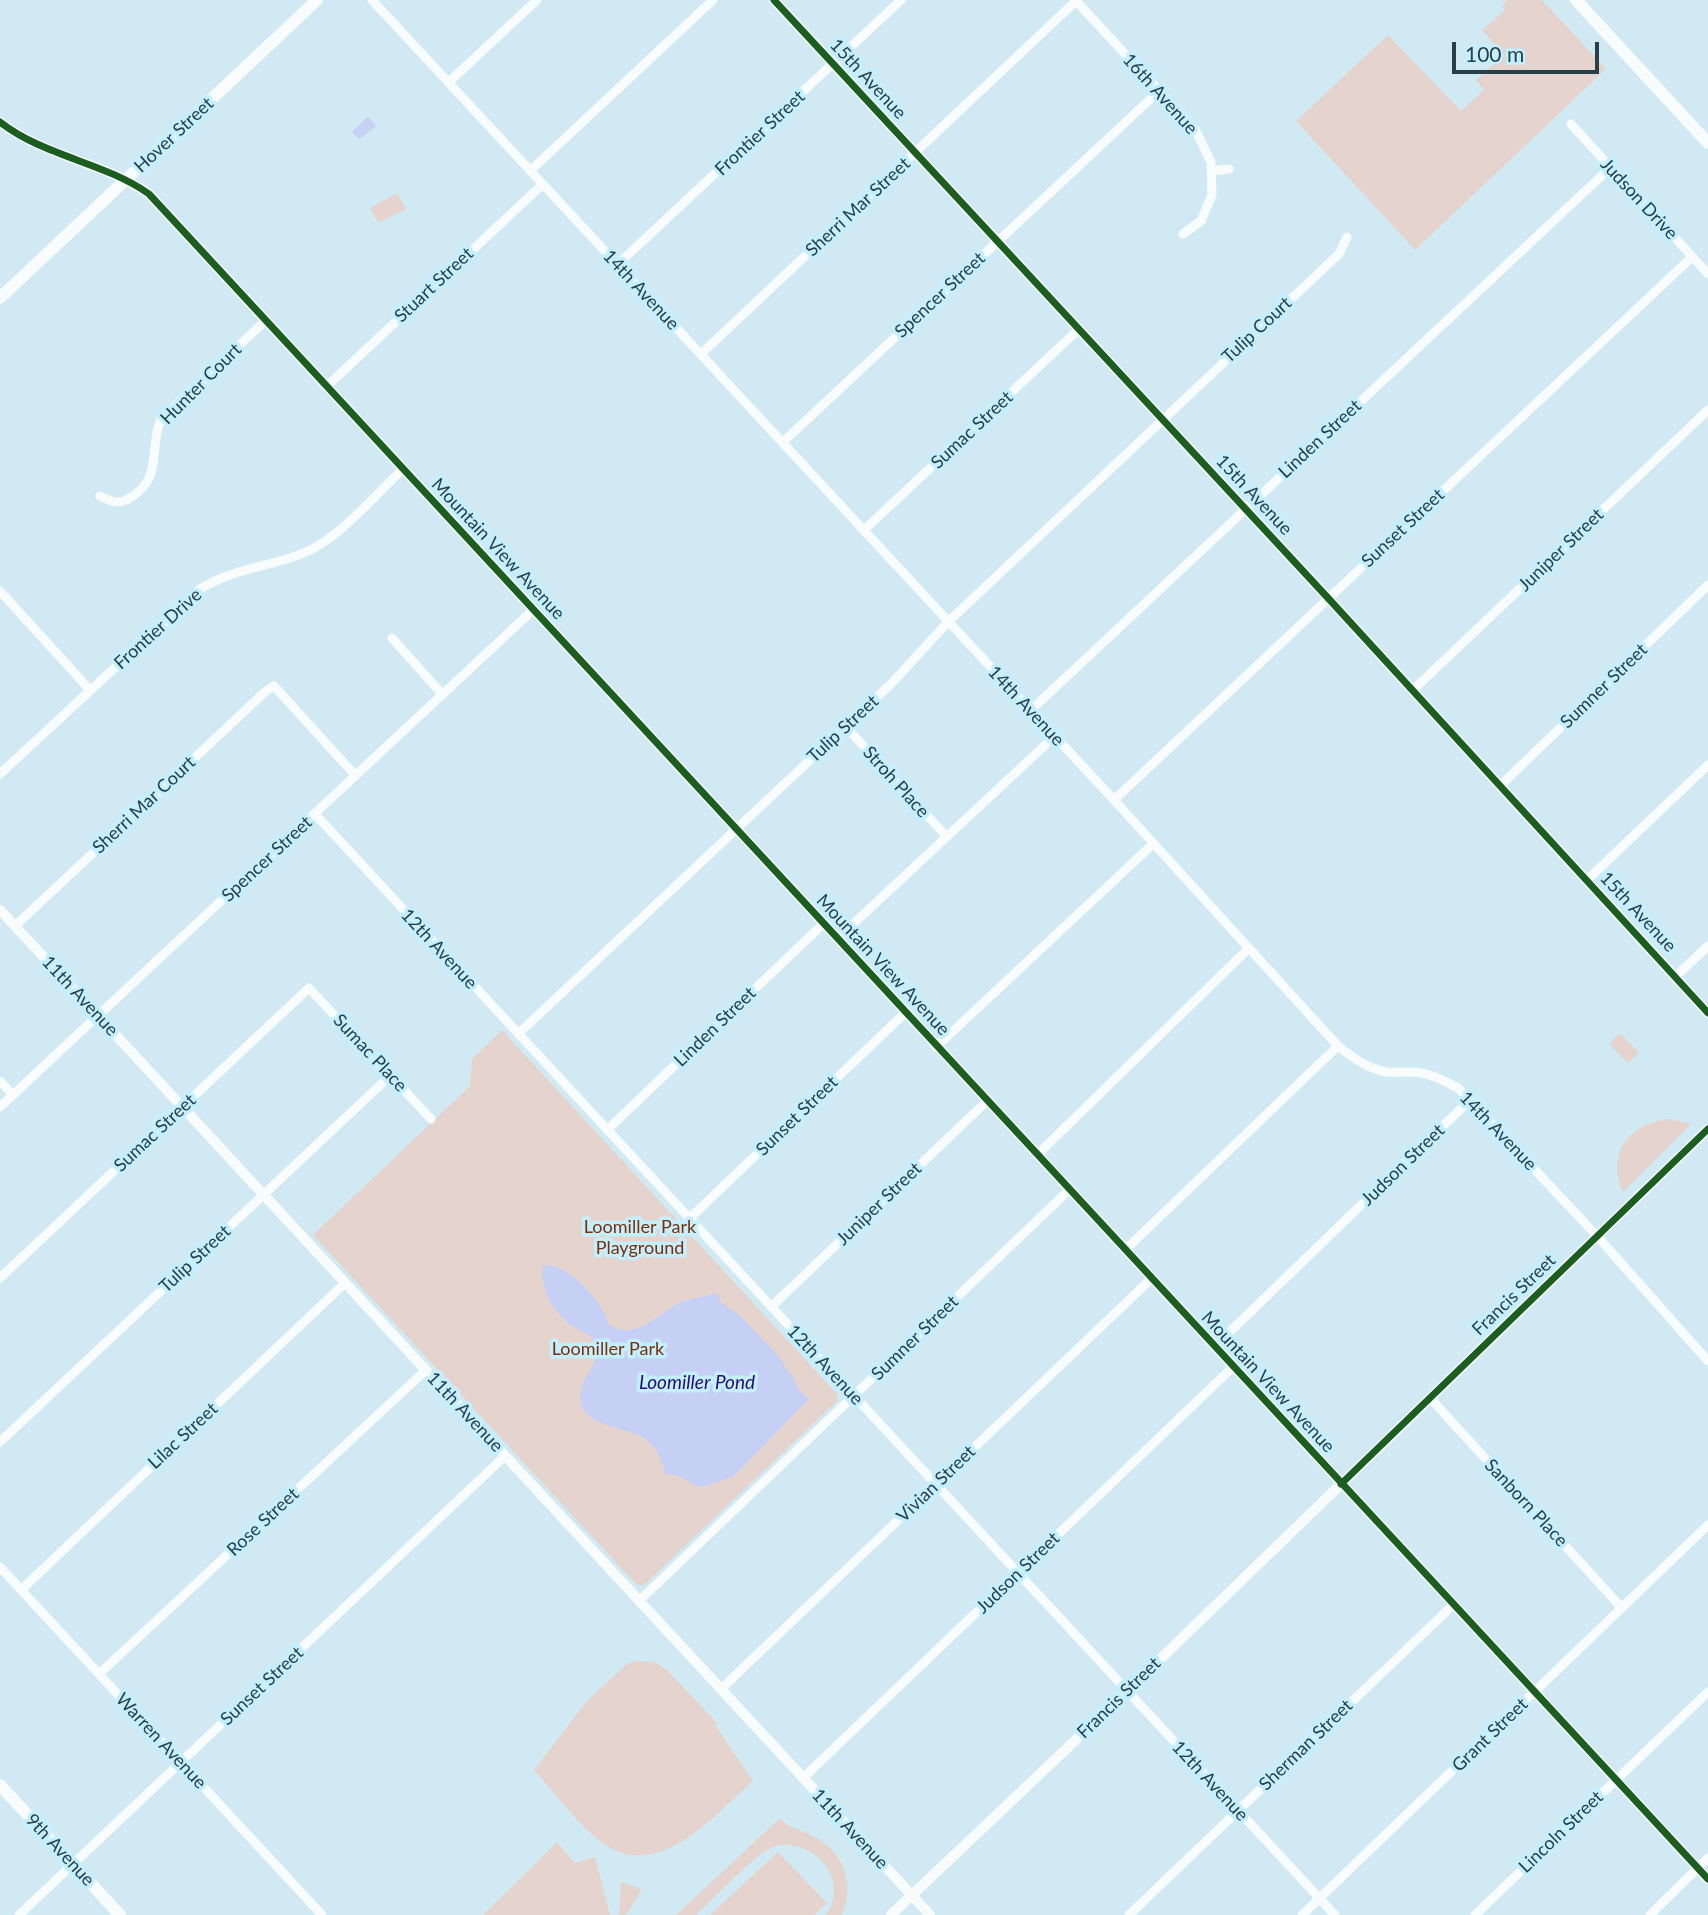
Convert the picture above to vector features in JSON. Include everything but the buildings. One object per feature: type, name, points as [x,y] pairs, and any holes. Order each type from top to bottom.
[{"type":"main road","name":"Hover Street","points":[[0,298],[317,0]]},
{"type":"main road","points":[[1576,0],[1708,143]]},
{"type":"main road","name":"9th Avenue","points":[[0,1785],[120,1915]]},
{"type":"street","name":"14th Avenue","points":[[372,0],[1055,736],[1338,1046],[1368,1067],[1386,1072],[1421,1073],[1440,1078],[1458,1088],[1597,1236],[1708,1361]]},
{"type":"street","points":[[449,82],[537,0]]},
{"type":"street","points":[[530,171],[713,0]]},
{"type":"street","name":"15th Avenue","points":[[774,0],[1708,1013]]},
{"type":"street","name":"Frontier Street","points":[[617,265],[901,0]]},
{"type":"street","name":"16th Avenue","points":[[1075,1],[1195,129],[1211,162],[1212,195],[1201,221],[1183,234]]},
{"type":"street","name":"Sherri Mar Street","points":[[701,354],[1075,1]]},
{"type":"street","name":"Spencer Street","points":[[783,442],[1159,90]]},
{"type":"street","name":"Mountain View Avenue","points":[[0,122],[32,143],[126,180],[149,194],[1708,1879]]},
{"type":"street","name":"Judson Drive","points":[[1571,124],[1708,274]]},
{"type":"street","name":"Linden Street","points":[[1030,711],[1610,168]]},
{"type":"street","points":[[1211,171],[1229,169]]},
{"type":"street","name":"Stuart Street","points":[[326,387],[543,184]]},
{"type":"street","name":"Tulip Court","points":[[1162,419],[1339,254],[1347,237]]},
{"type":"street","name":"Sunset Street","points":[[1114,800],[1692,257]]},
{"type":"street","name":"Hunter Court","points":[[100,496],[122,503],[141,491],[153,472],[156,430],[161,419],[265,321]]},
{"type":"street","name":"Sumac Street","points":[[864,530],[1079,329]]},
{"type":"street","name":"Juniper Street","points":[[1413,690],[1708,410]]},
{"type":"street","name":"Tulip Street","points":[[518,1034],[846,727],[892,683],[948,622],[1162,419]]},
{"type":"street","name":"Frontier Drive","points":[[0,774],[200,589],[230,573],[311,550],[331,537],[402,469]]},
{"type":"street","name":"Sumner Street","points":[[1500,786],[1708,585]]},
{"type":"street","points":[[0,591],[90,690]]},
{"type":"street","name":"Spencer Street","points":[[0,1107],[533,610]]},
{"type":"street","points":[[392,638],[442,694]]},
{"type":"street","name":"Sherri Mar Court","points":[[15,926],[265,691],[274,686],[355,775]]},
{"type":"street","name":"Stroh Place","points":[[846,727],[947,837]]},
{"type":"street","points":[[837,939],[1055,736]]},
{"type":"street","points":[[1587,880],[1708,765]]},
{"type":"street","name":"12th Avenue","points":[[315,814],[1335,1915]]},
{"type":"street","points":[[936,1047],[1153,844]]},
{"type":"street","name":"11th Avenue","points":[[0,909],[930,1915]]},
{"type":"street","name":"Linden Street","points":[[607,1130],[823,924]]},
{"type":"street","points":[[1675,977],[1708,946]]},
{"type":"street","points":[[1037,1155],[1249,948]]},
{"type":"street","name":"Sumac Street","points":[[0,1278],[309,988]]},
{"type":"street","name":"Sumac Place","points":[[309,988],[431,1119]]},
{"type":"street","name":"Sunset Street","points":[[689,1219],[905,1013]]},
{"type":"street","points":[[1125,1250],[1338,1046]]},
{"type":"street","name":"Tulip Street","points":[[0,1443],[391,1075]]},
{"type":"street","points":[[0,1081],[13,1095]]},
{"type":"street","name":"Judson Street","points":[[1214,1347],[1470,1100]]},
{"type":"street","name":"Juniper Street","points":[[771,1307],[987,1101]]},
{"type":"street","name":"Francis Street","points":[[891,1915],[1127,1691],[1708,1129]]},
{"type":"street","name":"Sumner Street","points":[[639,1601],[1069,1190]]},
{"type":"street","name":"Vivian Street","points":[[721,1689],[1151,1279]]},
{"type":"street","name":"Lilac Street","points":[[21,1590],[345,1283]]},
{"type":"street","name":"Judson Street","points":[[803,1778],[1233,1367]]},
{"type":"street","name":"Rose Street","points":[[99,1674],[426,1370]]},
{"type":"street","name":"Sanborn Place","points":[[1430,1398],[1622,1608]]},
{"type":"street","name":"Sunset Street","points":[[19,1915],[505,1456]]},
{"type":"street","name":"Grant Street","points":[[1302,1915],[1708,1525]]},
{"type":"street","name":"Warren Avenue","points":[[0,1567],[322,1915]]},
{"type":"street","name":"Sherman Street","points":[[1129,1915],[1453,1605]]},
{"type":"street","name":"Lincoln Street","points":[[1475,1915],[1708,1692]]},
{"type":"street","points":[[1650,1915],[1708,1858]]},
{"type":"green space","points":[[1507,0],[1542,0],[1606,69],[1415,250],[1296,121],[1388,35],[1461,111],[1484,90],[1476,80],[1504,55],[1482,30],[1505,10],[1502,7]]},
{"type":"green space","points":[[397,193],[406,209],[378,223],[370,208]]},
{"type":"green space","name":"Loomiller Park","points":[[502,1030],[838,1395],[837,1401],[643,1586],[636,1584],[313,1235],[470,1086],[472,1059]]},
{"type":"green space","points":[[1620,1033],[1639,1053],[1628,1063],[1609,1044]]},
{"type":"green space","points":[[1670,1119],[1691,1124],[1623,1192],[1618,1178],[1618,1165],[1625,1142],[1643,1126]]},
{"type":"green space","points":[[635,1661],[653,1662],[666,1669],[717,1723],[716,1726],[753,1781],[719,1813],[681,1842],[661,1852],[640,1855],[618,1851],[596,1838],[534,1770],[587,1701],[627,1664]]},
{"type":"green space","points":[[780,1818],[791,1827],[823,1842],[839,1859],[844,1869],[848,1891],[842,1915],[826,1915],[833,1901],[834,1887],[824,1863],[801,1848],[787,1845],[765,1851],[696,1915],[676,1915]]},
{"type":"green space","points":[[557,1842],[575,1863],[595,1857],[610,1915],[483,1915]]},
{"type":"green space","points":[[778,1852],[827,1903],[814,1915],[710,1915]]},
{"type":"green space","points":[[621,1882],[642,1889],[626,1915],[619,1915]]},
{"type":"water","points":[[368,117],[376,126],[359,139],[352,132]]},
{"type":"water","name":"Loomiller Pond","points":[[545,1265],[564,1271],[584,1286],[601,1306],[609,1325],[620,1329],[639,1328],[684,1301],[716,1293],[721,1302],[739,1315],[776,1353],[799,1390],[809,1399],[733,1477],[702,1487],[679,1476],[666,1474],[651,1444],[635,1434],[599,1422],[582,1408],[580,1397],[596,1358],[595,1343],[590,1336],[571,1325],[557,1312],[544,1287],[542,1268]]},
{"type":"cycle path","points":[[774,0],[1708,1013]]},
{"type":"cycle path","points":[[0,122],[36,144],[113,174],[149,194],[1708,1879]]},
{"type":"cycle path","points":[[1341,1484],[1708,1129]]},
{"type":"park label","name":"Loomiller Park Playground","points":[[640,1237]]}]
